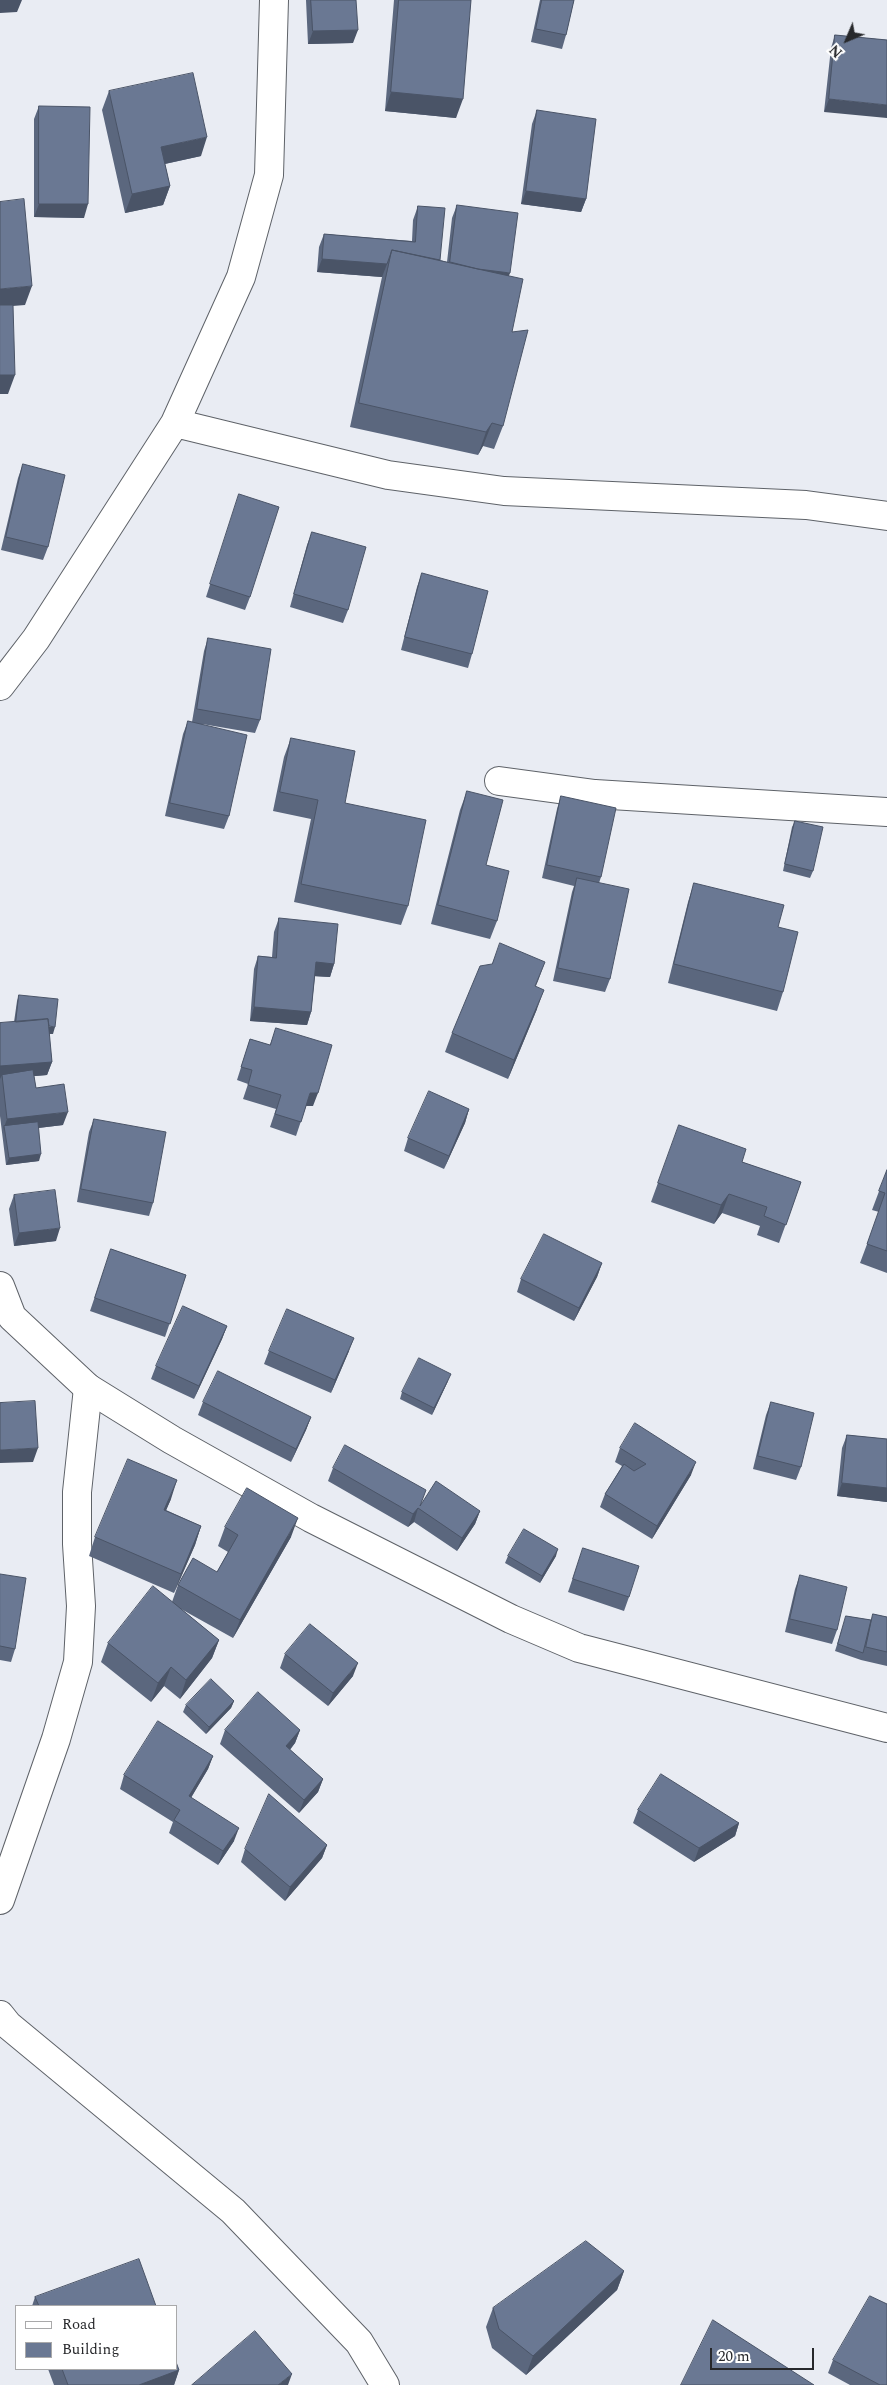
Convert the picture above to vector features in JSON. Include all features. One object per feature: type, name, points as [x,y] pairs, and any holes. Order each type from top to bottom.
[{"type":"street","points":[[0,686],[36,639],[176,423],[241,277],[269,175],[274,0]]},
{"type":"street","points":[[176,423],[388,475],[504,491],[806,505],[887,516]]},
{"type":"street","points":[[498,781],[595,794],[887,812]]},
{"type":"street","points":[[0,1286],[6,1318],[88,1388],[172,1440],[311,1518],[511,1619],[578,1648],[887,1728]]},
{"type":"street","points":[[0,1900],[56,1739],[78,1662],[81,1606],[77,1544],[77,1492],[88,1388]]},
{"type":"street","points":[[0,2015],[16,2031],[233,2211],[359,2342],[385,2385]]},
{"type":"building","points":[[311,0],[356,0],[358,30],[313,31]]},
{"type":"building","points":[[399,0],[471,0],[463,99],[391,92]]},
{"type":"building","points":[[542,0],[574,0],[566,35],[536,29]]},
{"type":"building","points":[[835,35],[887,40],[887,105],[829,99]]},
{"type":"building","points":[[193,73],[207,137],[161,147],[170,186],[132,194],[109,91]]},
{"type":"building","points":[[39,106],[90,107],[88,204],[39,204]]},
{"type":"building","points":[[537,110],[596,119],[586,199],[526,191]]},
{"type":"building","points":[[24,199],[32,286],[0,289],[0,202]]},
{"type":"building","points":[[457,205],[518,213],[510,273],[478,269],[450,262]]},
{"type":"building","points":[[418,206],[445,208],[440,260],[392,250],[387,264],[322,259],[324,234],[415,242]]},
{"type":"building","points":[[392,250],[523,279],[512,332],[528,330],[503,426],[492,423],[486,432],[359,403]]},
{"type":"building","points":[[0,305],[13,305],[15,375],[0,375]]},
{"type":"building","points":[[23,464],[65,475],[48,547],[6,537]]},
{"type":"building","points":[[239,494],[279,507],[250,597],[210,584]]},
{"type":"building","points":[[312,532],[366,547],[348,610],[294,594]]},
{"type":"building","points":[[422,573],[488,591],[472,654],[405,637]]},
{"type":"building","points":[[208,638],[271,649],[260,720],[197,709]]},
{"type":"building","points":[[188,721],[247,735],[229,816],[170,803]]},
{"type":"building","points":[[291,738],[355,751],[345,803],[426,820],[408,906],[301,884],[318,800],[280,792]]},
{"type":"building","points":[[467,791],[503,800],[486,865],[509,871],[497,921],[438,905]]},
{"type":"building","points":[[561,796],[616,808],[601,877],[547,865]]},
{"type":"building","points":[[795,821],[823,827],[813,871],[785,864]]},
{"type":"building","points":[[577,878],[629,889],[610,979],[558,968]]},
{"type":"building","points":[[694,883],[784,905],[778,927],[798,932],[783,992],[674,964]]},
{"type":"building","points":[[279,918],[338,924],[334,964],[316,962],[311,1012],[254,1007],[258,956],[276,958]]},
{"type":"building","points":[[500,943],[545,962],[535,986],[544,990],[514,1060],[452,1033],[480,966],[492,964]]},
{"type":"building","points":[[19,995],[58,999],[55,1027],[49,1026],[48,1019],[16,1022]]},
{"type":"building","points":[[48,1019],[52,1062],[0,1066],[0,1023]]},
{"type":"building","points":[[276,1028],[332,1045],[318,1093],[310,1093],[301,1122],[275,1114],[281,1095],[248,1085],[252,1070],[241,1067],[250,1039],[270,1045]]},
{"type":"building","points":[[33,1070],[36,1088],[64,1084],[68,1112],[7,1119],[2,1075]]},
{"type":"building","points":[[429,1091],[469,1109],[449,1156],[408,1138]]},
{"type":"building","points":[[94,1119],[166,1132],[153,1203],[81,1189]]},
{"type":"building","points":[[38,1122],[41,1154],[9,1158],[4,1126]]},
{"type":"building","points":[[679,1125],[746,1149],[742,1162],[801,1182],[786,1225],[764,1216],[767,1207],[729,1194],[721,1205],[658,1183]]},
{"type":"building","points":[[887,1170],[887,1251],[867,1244],[885,1193],[879,1191]]},
{"type":"building","points":[[55,1190],[60,1228],[19,1233],[14,1195]]},
{"type":"building","points":[[544,1234],[602,1263],[579,1308],[521,1279]]},
{"type":"building","points":[[111,1249],[186,1275],[170,1324],[95,1298]]},
{"type":"building","points":[[183,1306],[227,1326],[199,1386],[156,1366]]},
{"type":"building","points":[[287,1309],[354,1338],[335,1380],[269,1351]]},
{"type":"building","points":[[419,1358],[451,1374],[434,1408],[402,1392]]},
{"type":"building","points":[[218,1371],[311,1417],[296,1449],[203,1402]]},
{"type":"building","points":[[35,1401],[38,1448],[0,1450],[0,1403]]},
{"type":"building","points":[[771,1402],[814,1413],[801,1467],[758,1456]]},
{"type":"building","points":[[635,1423],[696,1462],[657,1526],[605,1494],[624,1464],[634,1471],[646,1464],[620,1448]]},
{"type":"building","points":[[847,1435],[887,1439],[887,1488],[842,1483]]},
{"type":"building","points":[[345,1445],[426,1490],[420,1506],[436,1481],[480,1511],[462,1538],[418,1508],[413,1514],[333,1468]]},
{"type":"building","points":[[128,1459],[177,1480],[164,1510],[201,1526],[181,1574],[95,1537]]},
{"type":"building","points":[[247,1488],[298,1518],[240,1620],[178,1585],[193,1558],[217,1572],[238,1535],[225,1527]]},
{"type":"building","points":[[524,1529],[558,1549],[542,1576],[508,1556]]},
{"type":"building","points":[[583,1548],[639,1566],[629,1597],[573,1579]]},
{"type":"building","points":[[0,1574],[26,1578],[15,1649],[0,1646]]},
{"type":"building","points":[[800,1575],[847,1587],[837,1630],[790,1619]]},
{"type":"building","points":[[153,1586],[219,1640],[186,1680],[171,1667],[158,1683],[108,1643]]},
{"type":"building","points":[[873,1614],[887,1617],[887,1652],[866,1647]]},
{"type":"building","points":[[846,1616],[871,1620],[863,1653],[838,1644]]},
{"type":"building","points":[[310,1624],[358,1663],[333,1693],[285,1654]]},
{"type":"building","points":[[211,1679],[234,1701],[209,1727],[186,1705]]},
{"type":"building","points":[[258,1692],[300,1730],[286,1746],[323,1779],[304,1800],[225,1730]]},
{"type":"building","points":[[158,1721],[213,1756],[189,1796],[239,1828],[223,1851],[174,1820],[180,1810],[124,1775]]},
{"type":"building","points":[[661,1774],[739,1823],[699,1848],[638,1810]]},
{"type":"building","points":[[269,1794],[327,1845],[290,1887],[245,1849]]},
{"type":"building","points":[[586,2241],[624,2271],[533,2356],[499,2329],[493,2308]]},
{"type":"building","points":[[139,2259],[156,2305],[39,2305],[35,2297]]},
{"type":"building","points":[[870,2296],[887,2304],[887,2385],[880,2385],[833,2360]]},
{"type":"building","points":[[713,2320],[814,2385],[681,2385]]},
{"type":"building","points":[[255,2331],[292,2374],[278,2385],[192,2385]]},
{"type":"building","points":[[178,2367],[179,2370],[139,2385],[68,2385],[62,2370],[178,2370]]}]
